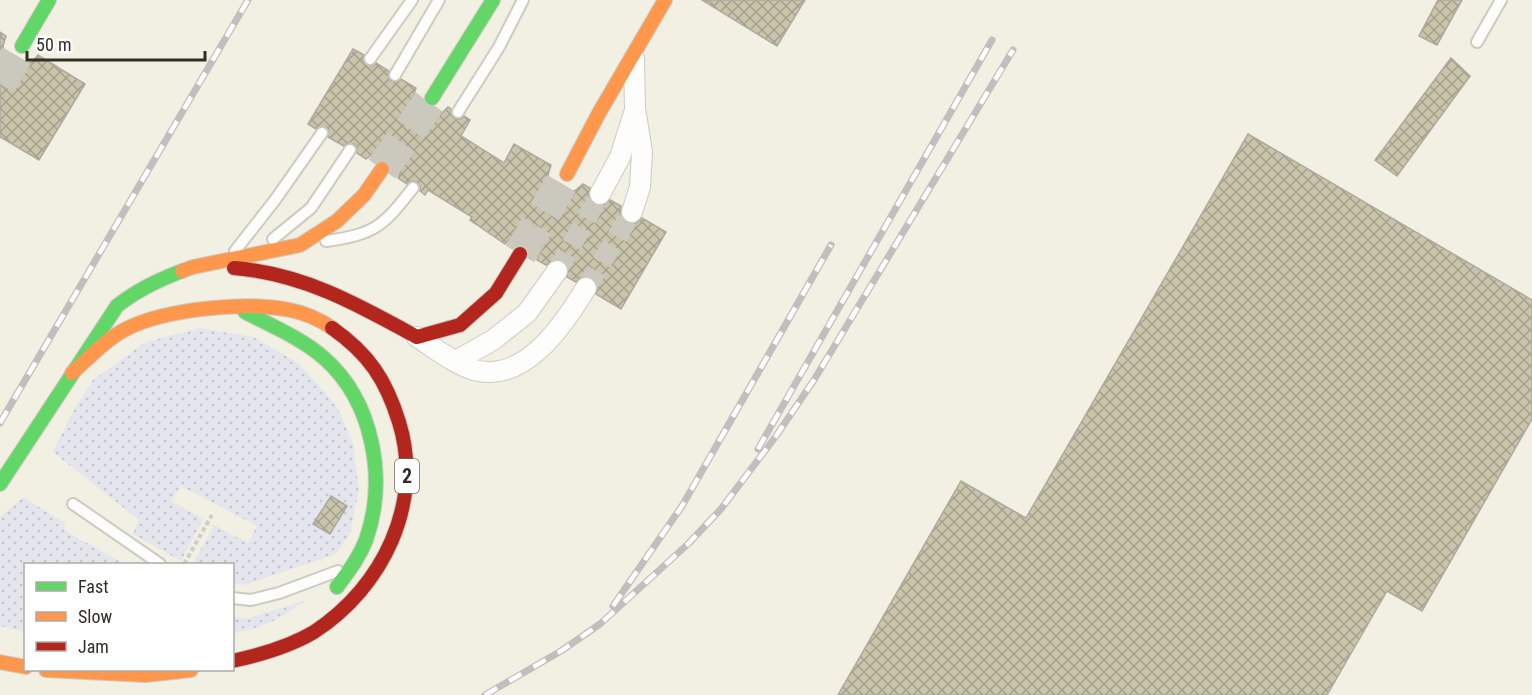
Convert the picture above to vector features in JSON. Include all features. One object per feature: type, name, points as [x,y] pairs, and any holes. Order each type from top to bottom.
[{"type":"highway","points":[[22,46],[49,0]]},
{"type":"highway","points":[[432,98],[493,0]]},
{"type":"highway","points":[[567,174],[665,0]]},
{"type":"highway","name":"2","points":[[0,484],[117,306],[134,292],[193,267],[300,245],[337,221],[364,195],[382,169]]},
{"type":"highway","points":[[417,337],[460,325],[496,293],[520,254]]},
{"type":"highway","name":"2","points":[[193,267],[246,268],[272,271],[300,279],[328,290],[417,337]]},
{"type":"highway","name":"2","points":[[72,373],[113,338],[134,325],[188,310],[268,306],[310,315],[335,329],[380,374],[396,410],[407,456],[407,489],[401,517],[379,564],[362,588],[334,618],[313,633],[250,658],[234,659]]},
{"type":"highway","name":"2","points":[[235,307],[307,345],[333,368],[354,396],[368,426],[377,465],[372,521],[354,565],[325,602]]},
{"type":"highway","name":"2","points":[[234,658],[286,631]]},
{"type":"highway","points":[[0,662],[24,667]]},
{"type":"highway","points":[[64,671],[146,675],[176,671]]},
{"type":"street","points":[[632,212],[640,187],[642,152],[635,108],[634,54]]},
{"type":"street","points":[[600,194],[620,157],[635,108]]},
{"type":"street","points":[[456,361],[493,339],[527,313],[557,272]]},
{"type":"street","points":[[417,337],[474,370],[496,372],[515,365],[538,351],[562,327],[586,288]]},
{"type":"lane","points":[[370,59],[412,0]]},
{"type":"lane","points":[[395,75],[440,0]]},
{"type":"lane","points":[[458,112],[499,47],[524,0]]},
{"type":"lane","points":[[1477,42],[1501,0]]},
{"type":"lane","points":[[227,260],[275,200],[322,133]]},
{"type":"lane","points":[[249,256],[287,229],[311,208],[350,150]]},
{"type":"lane","points":[[300,245],[369,232],[389,218],[413,188]]},
{"type":"lane","points":[[73,504],[159,563]]},
{"type":"lane","points":[[234,598],[251,600],[279,593],[354,565]]},
{"type":"path","points":[[185,563],[212,515]]},
{"type":"shaded area","points":[[200,328],[253,337],[298,363],[336,405],[353,443],[359,490],[350,533],[336,554],[244,585],[234,583],[234,563],[194,563],[214,525],[248,543],[257,526],[181,486],[171,501],[203,519],[181,561],[133,534],[139,520],[53,452],[73,411],[93,380],[146,342]]},
{"type":"shaded area","points":[[23,497],[65,523],[64,530],[122,563],[24,563],[24,632],[0,626],[0,517]]},
{"type":"shaded area","points":[[305,601],[271,622],[234,633],[234,617],[245,619]]},
{"type":"building","points":[[702,0],[805,0],[777,46]]},
{"type":"building","points":[[1438,0],[1462,0],[1437,45],[1419,36]]},
{"type":"building","points":[[0,32],[6,36],[3,46],[6,56],[12,62],[22,65],[32,62],[38,55],[85,84],[39,160],[0,137]]},
{"type":"building","points":[[353,49],[364,55],[363,62],[366,65],[373,66],[376,63],[389,71],[388,76],[391,81],[396,82],[401,79],[416,88],[413,97],[415,106],[423,114],[432,117],[440,115],[448,107],[455,119],[461,119],[464,116],[470,120],[461,136],[504,163],[514,144],[551,165],[548,175],[551,183],[558,190],[568,193],[583,184],[590,188],[588,195],[594,204],[601,206],[610,200],[621,206],[620,215],[628,223],[635,224],[642,218],[666,232],[621,309],[596,294],[597,283],[592,278],[581,277],[576,282],[567,277],[568,267],[563,261],[553,260],[546,265],[537,260],[539,254],[537,246],[529,238],[520,235],[512,237],[505,244],[470,220],[472,217],[428,190],[425,195],[420,191],[417,182],[411,181],[407,184],[398,178],[401,170],[399,162],[392,153],[384,150],[375,152],[366,159],[357,153],[357,147],[354,144],[347,143],[344,146],[328,137],[329,130],[326,127],[319,126],[316,129],[308,124]]},
{"type":"building","points":[[1451,58],[1470,76],[1397,176],[1375,160]]},
{"type":"building","points":[[1248,134],[1532,300],[1532,419],[1422,611],[1387,591],[1327,695],[838,695],[961,481],[1026,518]]},
{"type":"building","points":[[331,496],[347,506],[330,534],[313,524]]},
{"type":"tunnel","points":[[0,84],[22,46]]},
{"type":"tunnel","points":[[382,169],[432,98]]},
{"type":"tunnel","points":[[520,254],[567,174]]},
{"type":"tunnel","points":[[557,271],[600,194]]},
{"type":"tunnel","points":[[586,288],[632,212]]},
{"type":"railway","points":[[0,423],[248,0]]},
{"type":"railway","points":[[758,449],[992,40]]},
{"type":"railway","points":[[485,695],[561,651],[600,624],[688,544],[721,509],[776,436],[814,380],[1013,50]]},
{"type":"railway","points":[[613,606],[682,506],[831,245]]},
{"type":"traffic: fast","points":[[22,46],[49,0]]},
{"type":"traffic: fast","points":[[432,98],[493,0]]},
{"type":"traffic: fast","points":[[0,484],[117,306],[148,286],[182,271]]},
{"type":"traffic: fast","points":[[245,312],[296,338],[324,358],[341,376],[355,397],[365,419],[372,443],[375,468],[372,517],[360,553],[337,587]]},
{"type":"traffic: slow","points":[[567,174],[599,113],[665,0]]},
{"type":"traffic: slow","points":[[182,271],[300,245],[337,221],[364,195],[382,169]]},
{"type":"traffic: slow","points":[[72,373],[118,333],[142,322],[183,312],[229,307],[272,307],[306,315],[332,328]]},
{"type":"traffic: slow","points":[[0,662],[24,667]]},
{"type":"traffic: slow","points":[[66,671],[146,675],[182,671]]},
{"type":"traffic: jam","points":[[234,268],[284,277],[329,292],[417,337],[460,325],[496,293],[520,254]]},
{"type":"traffic: jam","points":[[234,660],[295,642],[314,632],[338,613],[360,592],[378,567],[392,540],[401,512],[406,483],[405,452],[394,407],[382,381],[366,358],[332,328]]}]
